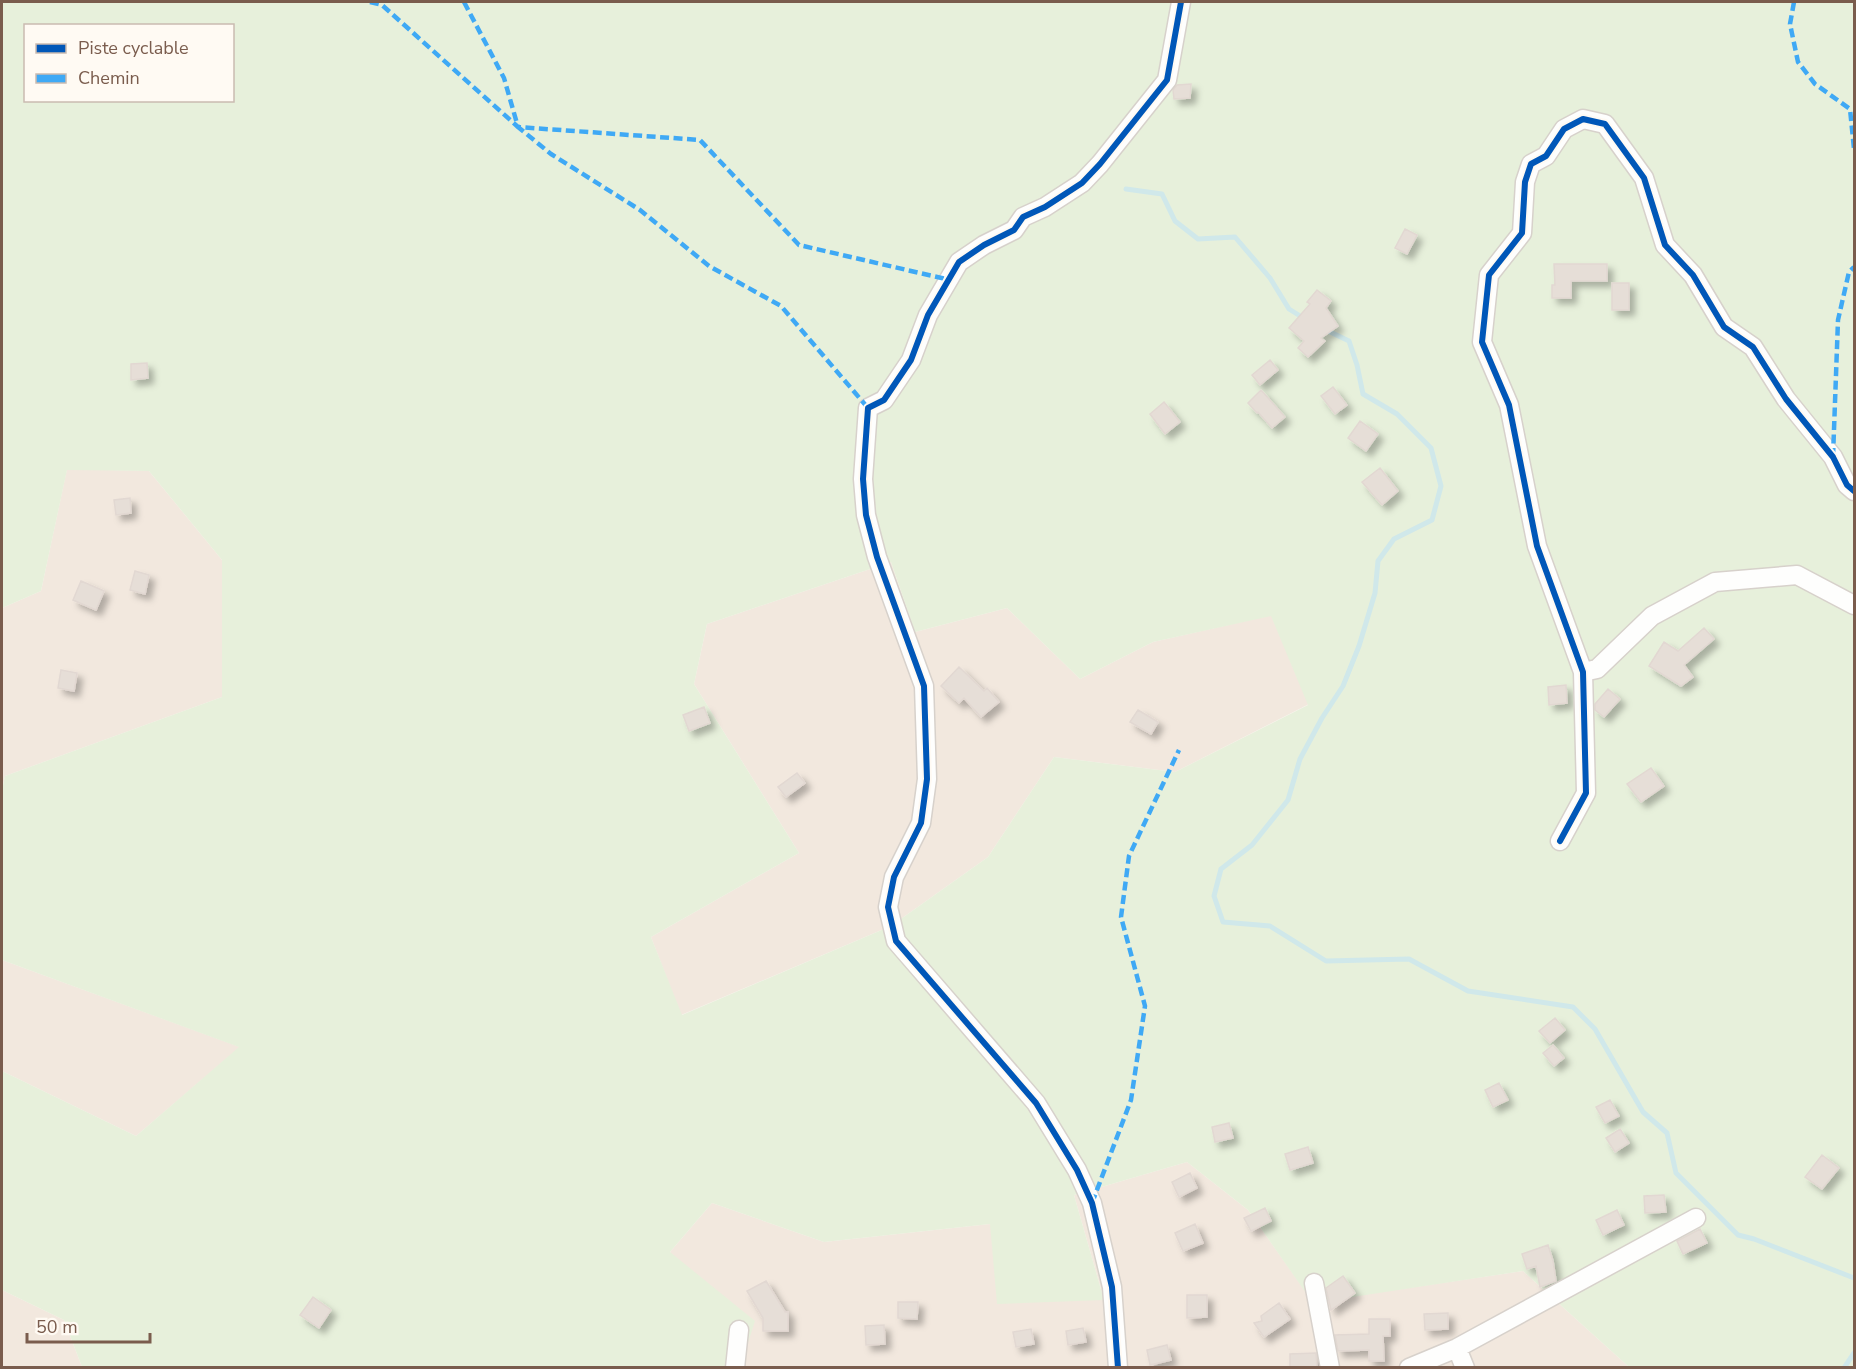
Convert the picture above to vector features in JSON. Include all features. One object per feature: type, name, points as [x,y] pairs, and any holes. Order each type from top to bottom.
[{"type":"street","points":[[1118,1368],[1112,1287],[1092,1203],[1077,1170],[1036,1103],[896,941],[888,907],[894,877],[921,823],[927,779],[924,686],[877,557],[866,515],[863,468],[867,408],[884,400],[911,360],[928,315],[959,262],[984,245],[1014,230],[1023,217],[1082,183],[1100,164],[1167,80],[1181,2]]},
{"type":"street","points":[[1560,841],[1586,792],[1583,672],[1537,546],[1509,405],[1482,342],[1489,275],[1522,233],[1525,182],[1531,164],[1546,156],[1564,129],[1583,119],[1605,124],[1644,178],[1665,245],[1693,275],[1724,327],[1754,347],[1786,399],[1833,457],[1847,485],[1854,491]]},
{"type":"street","points":[[1583,672],[1597,669],[1652,615],[1715,582],[1797,575],[1854,605]]},
{"type":"street","points":[[1409,1368],[1457,1348],[1696,1218]]},
{"type":"street","points":[[1314,1283],[1330,1368]]},
{"type":"street","points":[[735,1368],[739,1330]]},
{"type":"street","points":[[1457,1348],[1465,1368]]},
{"type":"shaded area","points":[[67,469],[149,471],[222,560],[222,697],[5,776],[2,790],[2,608],[41,591]]},
{"type":"shaded area","points":[[891,562],[915,632],[1007,608],[1080,679],[1153,642],[1272,615],[1309,704],[1175,772],[1054,757],[988,857],[891,926],[681,1015],[651,937],[799,853],[694,684],[707,624]]},
{"type":"shaded area","points":[[2,960],[240,1047],[136,1136],[2,1071]]},
{"type":"shaded area","points":[[1187,1162],[1248,1210],[1313,1302],[1523,1271],[1629,1367],[740,1367],[670,1252],[712,1203],[824,1242],[990,1224],[1104,1300],[1074,1195]]},
{"type":"shaded area","points":[[2,1290],[64,1320],[82,1367],[2,1368]]},
{"type":"green space","points":[[2,2],[1854,2],[1854,1367],[1629,1367],[1523,1271],[1313,1303],[1248,1210],[1187,1162],[1074,1195],[1104,1300],[997,1304],[990,1224],[824,1242],[712,1203],[670,1252],[755,1321],[740,1367],[82,1367],[64,1320],[2,1290],[2,1071],[136,1136],[239,1047],[2,960],[2,790],[5,776],[222,697],[222,560],[149,471],[67,470],[41,591],[2,608]],"holes":[[[891,562],[915,632],[1007,608],[1080,679],[1153,642],[1271,616],[1308,705],[1175,772],[1054,757],[988,857],[891,926],[682,1015],[651,937],[799,853],[694,684],[707,624]]]},
{"type":"building","points":[[1191,84],[1190,98],[1174,99],[1173,90],[1177,85]]},
{"type":"building","points":[[1405,229],[1417,235],[1407,254],[1395,248]]},
{"type":"building","points":[[1554,264],[1607,264],[1607,281],[1571,281],[1571,298],[1552,298],[1552,285],[1555,285]]},
{"type":"building","points":[[1612,283],[1629,283],[1629,310],[1612,310]]},
{"type":"building","points":[[1317,290],[1331,301],[1326,308],[1338,326],[1321,338],[1325,341],[1308,357],[1298,348],[1304,341],[1289,328],[1310,304],[1307,302]]},
{"type":"building","points":[[1270,360],[1278,370],[1260,385],[1252,375]]},
{"type":"building","points":[[147,363],[148,378],[131,380],[131,364]]},
{"type":"building","points":[[1333,387],[1347,405],[1335,414],[1321,396]]},
{"type":"building","points":[[1261,390],[1285,417],[1272,428],[1248,403]]},
{"type":"building","points":[[1164,402],[1180,422],[1165,434],[1150,414]]},
{"type":"building","points":[[1360,421],[1378,434],[1366,451],[1348,438]]},
{"type":"building","points":[[1380,468],[1398,491],[1382,505],[1362,482]]},
{"type":"building","points":[[130,498],[131,513],[116,515],[114,500]]},
{"type":"building","points":[[135,571],[149,575],[145,594],[130,590]]},
{"type":"building","points":[[81,581],[104,591],[96,610],[73,600]]},
{"type":"building","points":[[1704,628],[1714,639],[1684,665],[1693,677],[1681,686],[1649,666],[1664,642],[1678,651]]},
{"type":"building","points":[[959,667],[984,691],[987,688],[999,702],[981,717],[964,698],[959,703],[941,686]]},
{"type":"building","points":[[61,670],[77,673],[74,691],[58,688]]},
{"type":"building","points":[[1566,685],[1567,703],[1549,705],[1548,687]]},
{"type":"building","points":[[1608,689],[1620,699],[1604,717],[1595,710],[1595,704]]},
{"type":"building","points":[[704,707],[710,723],[689,731],[683,715]]},
{"type":"building","points":[[1138,710],[1158,722],[1151,734],[1130,722]]},
{"type":"building","points":[[1651,768],[1664,786],[1641,802],[1627,784]]},
{"type":"building","points":[[797,773],[805,783],[786,797],[778,787]]},
{"type":"building","points":[[1555,1018],[1565,1030],[1550,1043],[1539,1031]]},
{"type":"building","points":[[1553,1045],[1564,1058],[1554,1066],[1543,1053]]},
{"type":"building","points":[[1499,1083],[1508,1100],[1493,1107],[1485,1090]]},
{"type":"building","points":[[1610,1100],[1619,1116],[1605,1123],[1596,1107]]},
{"type":"building","points":[[1229,1123],[1233,1138],[1215,1142],[1212,1127]]},
{"type":"building","points":[[1620,1129],[1629,1143],[1615,1152],[1606,1138]]},
{"type":"building","points":[[1308,1147],[1313,1163],[1290,1170],[1285,1154]]},
{"type":"building","points":[[1822,1155],[1839,1168],[1822,1189],[1805,1177]]},
{"type":"building","points":[[1190,1173],[1197,1188],[1179,1197],[1172,1182]]},
{"type":"building","points":[[1664,1195],[1666,1212],[1645,1213],[1644,1196]]},
{"type":"building","points":[[1265,1208],[1271,1221],[1251,1231],[1244,1218]]},
{"type":"building","points":[[1617,1210],[1624,1225],[1603,1235],[1596,1220]]},
{"type":"building","points":[[1195,1224],[1203,1243],[1183,1251],[1175,1233]]},
{"type":"building","points":[[1700,1229],[1707,1243],[1683,1254],[1677,1241]]},
{"type":"building","points":[[1548,1245],[1556,1281],[1540,1287],[1536,1266],[1527,1269],[1522,1254]]},
{"type":"building","points":[[1343,1276],[1355,1293],[1331,1310],[1326,1288]]},
{"type":"building","points":[[766,1281],[785,1312],[788,1312],[788,1331],[763,1331],[763,1318],[747,1291]]},
{"type":"building","points":[[1187,1295],[1207,1295],[1207,1317],[1187,1318]]},
{"type":"building","points":[[313,1297],[331,1310],[319,1328],[300,1315]]},
{"type":"building","points":[[898,1302],[918,1302],[917,1319],[898,1318]]},
{"type":"building","points":[[1279,1303],[1290,1319],[1264,1337],[1254,1323],[1262,1321],[1261,1316]]},
{"type":"building","points":[[1448,1313],[1448,1329],[1425,1330],[1424,1314]]},
{"type":"building","points":[[1369,1319],[1390,1319],[1390,1336],[1383,1336],[1384,1361],[1369,1361],[1369,1350],[1338,1351],[1335,1335],[1369,1334]]},
{"type":"building","points":[[884,1325],[885,1344],[866,1345],[865,1326]]},
{"type":"building","points":[[1083,1328],[1086,1342],[1068,1345],[1066,1331]]},
{"type":"building","points":[[1031,1329],[1034,1344],[1016,1347],[1013,1332]]},
{"type":"building","points":[[1167,1345],[1171,1360],[1150,1365],[1147,1350]]},
{"type":"building","points":[[1316,1353],[1317,1368],[1290,1368],[1290,1354]]},
{"type":"waterway","points":[[1126,189],[1162,194],[1175,221],[1198,239],[1235,237],[1270,278],[1289,309],[1305,319]]},
{"type":"waterway","points":[[1324,329],[1349,341],[1363,394],[1397,414],[1431,448],[1441,486],[1432,520],[1394,539],[1378,561],[1375,593],[1359,646],[1343,686],[1322,718],[1300,759],[1288,800],[1252,845],[1221,869],[1214,896],[1223,922],[1270,926],[1326,961],[1409,959],[1468,991],[1573,1007],[1595,1029],[1643,1112],[1667,1133],[1676,1173],[1738,1235],[1754,1239],[1854,1278]]},
{"type":"waterway","points":[[1844,1368],[1854,1353]]},
{"type":"marked path","points":[[370,2],[382,5],[518,127],[700,140],[799,245],[950,280]]},
{"type":"marked path","points":[[464,2],[504,78],[518,127],[551,154],[640,210],[709,266],[781,306],[868,408]]},
{"type":"marked path","points":[[1794,2],[1790,24],[1798,62],[1815,84],[1850,109],[1854,149]]},
{"type":"marked path","points":[[1833,457],[1838,320],[1849,272],[1854,267]]},
{"type":"marked path","points":[[1092,1203],[1131,1100],[1145,1006],[1121,917],[1129,856],[1179,750]]},
{"type":"cycle path","points":[[1118,1368],[1112,1287],[1092,1203],[1077,1170],[1036,1103],[896,941],[888,907],[894,877],[921,823],[927,779],[924,686],[877,557],[866,515],[863,479],[868,408],[884,400],[911,360],[928,315],[959,262],[984,245],[1014,230],[1023,217],[1045,207],[1082,183],[1100,164],[1167,80],[1181,2]]},
{"type":"cycle path","points":[[1560,841],[1586,793],[1583,672],[1537,546],[1509,405],[1482,342],[1489,275],[1522,233],[1525,182],[1531,164],[1546,156],[1564,129],[1583,119],[1605,124],[1644,178],[1665,245],[1693,275],[1724,327],[1753,347],[1786,399],[1833,457],[1847,485],[1854,491]]}]
